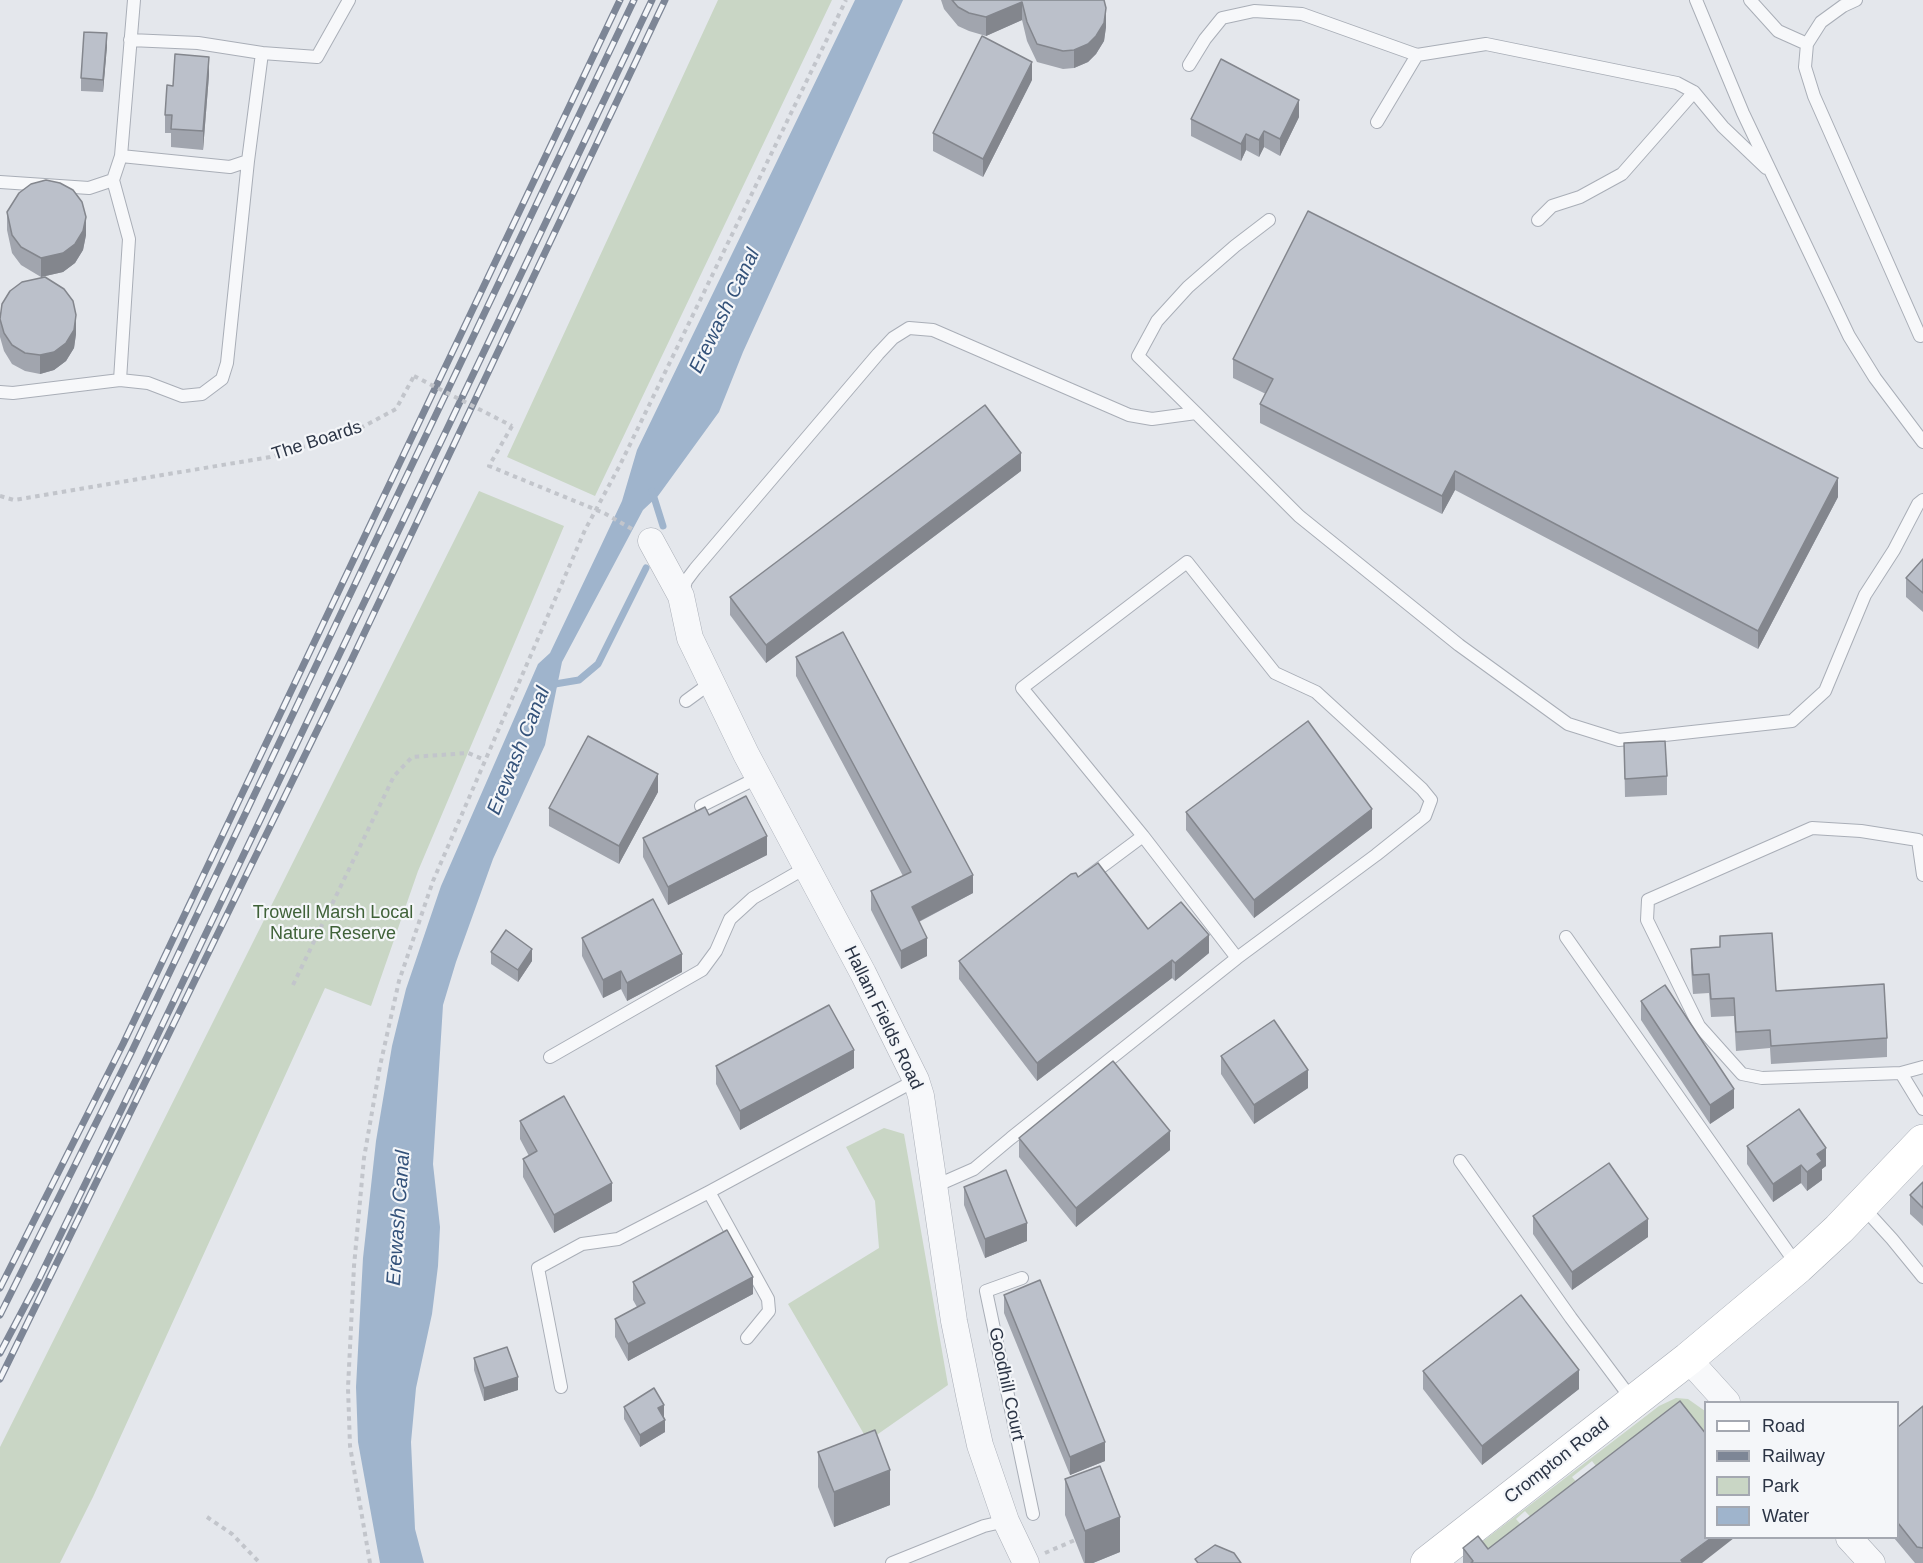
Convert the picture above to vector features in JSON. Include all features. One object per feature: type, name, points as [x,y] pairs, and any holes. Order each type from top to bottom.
[{"type":"street","name":"Hallam Fields Road","points":[[646,537],[681,596],[690,638],[759,777],[863,973],[916,1080],[921,1096],[954,1321],[969,1400],[980,1445],[1005,1521],[1026,1562]]},
{"type":"street","name":"Crompton Road","points":[[1427,1563],[1688,1359],[1798,1268],[1923,1141]]},
{"type":"street","points":[[1688,1359],[1726,1401]]},
{"type":"street","points":[[1850,1539],[1872,1563]]},
{"type":"lane","points":[[120,380],[129,239],[113,180],[121,156],[134,0]]},
{"type":"lane","points":[[130,40],[198,43],[262,53],[317,57],[349,0]]},
{"type":"lane","points":[[1696,0],[1743,113],[1849,336],[1875,378],[1923,442]]},
{"type":"lane","points":[[1750,0],[1778,31],[1807,44]]},
{"type":"lane","points":[[1856,0],[1843,6],[1821,22],[1807,44],[1805,67],[1814,96],[1922,337]]},
{"type":"lane","points":[[1189,65],[1205,39],[1222,18],[1254,11],[1302,14],[1417,55],[1486,45],[1677,82],[1694,93],[1723,127],[1771,173]]},
{"type":"lane","points":[[0,392],[13,393],[120,380],[148,383],[182,396],[202,393],[222,379],[227,363],[248,160],[262,53]]},
{"type":"lane","points":[[1377,122],[1417,55]]},
{"type":"lane","points":[[1538,220],[1552,206],[1580,196],[1622,174],[1694,93]]},
{"type":"lane","points":[[121,156],[230,167],[248,160]]},
{"type":"lane","points":[[0,182],[89,189],[113,180]]},
{"type":"lane","points":[[1269,220],[1188,287],[1157,321],[1138,356],[1299,516],[1459,645],[1568,724],[1619,740],[1792,721],[1825,691],[1865,595],[1918,504],[1923,500]]},
{"type":"lane","points":[[681,596],[686,581],[695,569],[870,363],[893,338],[909,328],[933,330],[1129,415],[1152,419],[1196,413]]},
{"type":"lane","points":[[933,1187],[974,1169],[1237,958],[1425,816],[1431,800],[1422,789],[1316,692],[1275,673],[1187,562],[1022,688],[1143,836],[1237,958]]},
{"type":"lane","points":[[686,701],[712,682]]},
{"type":"lane","points":[[700,806],[759,777]]},
{"type":"lane","points":[[1923,875],[1921,840],[1861,831],[1812,828],[1648,900],[1647,910],[1647,920],[1699,1026],[1742,1074],[1762,1078],[1901,1073],[1923,1067]]},
{"type":"lane","points":[[1077,883],[1095,874],[1143,836]]},
{"type":"lane","points":[[550,1057],[702,970],[716,951],[730,919],[753,898],[807,867]]},
{"type":"lane","points":[[1566,937],[1798,1268]]},
{"type":"lane","points":[[1901,1073],[1923,1109]]},
{"type":"lane","points":[[561,1387],[538,1268],[582,1244],[618,1239],[916,1080]]},
{"type":"lane","points":[[1460,1161],[1633,1401]]},
{"type":"lane","points":[[709,1192],[768,1299],[769,1311],[747,1338]]},
{"type":"lane","points":[[1861,1205],[1893,1239],[1923,1277]]},
{"type":"lane","name":"Goodhill Court","points":[[1022,1278],[986,1290],[1033,1514]]},
{"type":"lane","points":[[892,1563],[984,1526],[1005,1521]]},
{"type":"path","points":[[370,1563],[350,1446],[348,1388],[354,1266],[364,1158],[380,1066],[399,981],[433,881],[585,530],[597,510],[846,0]]},
{"type":"path","name":"The Boards","points":[[0,496],[14,500],[270,457],[353,432],[396,410],[414,376],[513,426],[489,466],[597,510]]},
{"type":"path","points":[[597,510],[646,537]]},
{"type":"path","points":[[293,985],[394,776],[412,757],[468,753],[485,760]]},
{"type":"path","points":[[207,1517],[232,1534],[260,1563]]},
{"type":"path","points":[[1026,1562],[1075,1540]]},
{"type":"green space","points":[[718,0],[832,0],[595,496],[507,457]]},
{"type":"green space","name":"Trowell Marsh Local Nature Reserve","points":[[479,491],[564,526],[418,871],[371,1006],[325,988],[93,1497],[60,1563],[0,1563],[0,1447]]},
{"type":"green space","points":[[884,1128],[904,1134],[948,1385],[868,1441],[788,1304],[879,1248],[875,1201],[846,1147]]},
{"type":"green space","points":[[1676,1398],[1688,1399],[1704,1410],[1704,1448],[1599,1470],[1592,1461],[1572,1477],[1580,1486],[1534,1521],[1525,1511],[1516,1519],[1524,1528],[1485,1561],[1474,1548],[1659,1406]]},
{"type":"water","name":"Erewash Canal","points":[[855,0],[903,0],[743,352],[719,412],[658,496],[643,510],[562,662],[545,745],[493,859],[456,962],[443,1005],[433,1164],[440,1227],[438,1266],[432,1314],[416,1388],[411,1442],[415,1529],[424,1563],[380,1563],[358,1442],[356,1387],[363,1258],[376,1141],[392,1046],[406,989],[441,886],[538,664],[550,653],[622,501],[637,450]]},
{"type":"building","points":[[952,0],[1104,0],[1106,8],[1104,23],[1088,44],[1074,50],[1063,51],[1037,44],[1027,22],[1022,2],[986,17],[969,13],[958,7]]},
{"type":"building","points":[[84,32],[107,33],[103,80],[81,78]]},
{"type":"building","points":[[982,36],[1032,62],[983,159],[933,133]]},
{"type":"building","points":[[175,54],[209,57],[203,131],[171,129],[172,115],[165,115],[167,85],[173,86]]},
{"type":"building","points":[[1221,59],[1299,100],[1280,139],[1264,131],[1259,140],[1246,134],[1241,144],[1191,119]]},
{"type":"building","points":[[46,180],[60,183],[73,190],[82,202],[86,217],[83,231],[75,244],[63,253],[41,258],[21,247],[12,235],[7,212],[19,193],[31,184]]},
{"type":"building","points":[[1308,211],[1838,478],[1758,631],[1455,471],[1442,496],[1260,404],[1273,379],[1233,359]]},
{"type":"building","points":[[45,277],[64,289],[73,301],[76,315],[74,330],[66,343],[54,352],[40,355],[25,353],[12,345],[4,333],[0,319],[2,304],[10,291],[22,282]]},
{"type":"building","points":[[985,405],[1021,453],[766,645],[730,597]]},
{"type":"building","points":[[1923,559],[1923,593],[1906,578]]},
{"type":"building","points":[[843,632],[973,875],[912,907],[927,938],[901,951],[871,891],[911,872],[796,657]]},
{"type":"building","points":[[1308,721],[1372,809],[1254,900],[1186,812]]},
{"type":"building","points":[[588,736],[658,774],[619,846],[549,808]]},
{"type":"building","points":[[1665,741],[1667,776],[1625,779],[1624,743]]},
{"type":"building","points":[[746,796],[767,836],[668,887],[643,838],[705,807],[709,815]]},
{"type":"building","points":[[1098,863],[1148,929],[1181,902],[1209,935],[1175,963],[1172,960],[1037,1063],[959,961],[1071,874],[1076,873],[1078,877]]},
{"type":"building","points":[[653,899],[682,954],[627,983],[621,971],[603,980],[582,938]]},
{"type":"building","points":[[506,930],[532,949],[518,970],[491,952]]},
{"type":"building","points":[[1772,933],[1776,991],[1884,984],[1887,1038],[1771,1046],[1770,1030],[1736,1032],[1734,998],[1711,999],[1709,974],[1693,975],[1691,949],[1720,947],[1720,936]]},
{"type":"building","points":[[1665,985],[1734,1089],[1710,1105],[1641,1001]]},
{"type":"building","points":[[829,1005],[854,1050],[740,1111],[716,1066]]},
{"type":"building","points":[[1274,1020],[1308,1070],[1254,1105],[1221,1056]]},
{"type":"building","points":[[1113,1061],[1170,1131],[1076,1208],[1019,1138]]},
{"type":"building","points":[[564,1096],[612,1183],[554,1215],[523,1159],[537,1151],[520,1121]]},
{"type":"building","points":[[1799,1109],[1826,1148],[1817,1154],[1822,1161],[1807,1172],[1801,1165],[1773,1184],[1747,1146]]},
{"type":"building","points":[[1609,1163],[1648,1219],[1572,1272],[1533,1216]]},
{"type":"building","points":[[1006,1170],[1027,1223],[985,1239],[964,1187]]},
{"type":"building","points":[[1923,1182],[1923,1208],[1910,1195]]},
{"type":"building","points":[[727,1230],[753,1277],[628,1344],[615,1319],[645,1303],[633,1282]]},
{"type":"building","points":[[1040,1280],[1105,1442],[1070,1457],[1004,1295]]},
{"type":"building","points":[[1521,1295],[1579,1370],[1482,1446],[1423,1371]]},
{"type":"building","points":[[507,1347],[518,1377],[484,1388],[474,1358]]},
{"type":"building","points":[[654,1388],[664,1405],[658,1408],[665,1420],[640,1435],[624,1407]]},
{"type":"building","points":[[1680,1401],[1704,1431],[1704,1539],[1710,1539],[1681,1560],[1683,1563],[1471,1563],[1473,1561],[1463,1548],[1478,1536],[1488,1549]]},
{"type":"building","points":[[1923,1406],[1923,1548],[1917,1547],[1899,1524],[1899,1426]]},
{"type":"building","points":[[875,1430],[890,1470],[834,1492],[818,1452]]},
{"type":"building","points":[[1100,1466],[1120,1517],[1085,1531],[1065,1479]]},
{"type":"building","points":[[1215,1545],[1234,1553],[1241,1563],[1198,1563],[1195,1559]]},
{"type":"waterway","points":[[652,491],[663,526]]},
{"type":"waterway","name":"Erewash Canal","points":[[549,685],[579,680],[598,664],[646,568]]},
{"type":"railway","points":[[0,1288],[123,1044],[620,0]]},
{"type":"railway","points":[[0,1315],[132,1051],[634,0]]},
{"type":"railway","points":[[0,1353],[38,1281],[146,1059],[652,0]]},
{"type":"railway","points":[[0,1379],[352,659],[665,0]]}]
